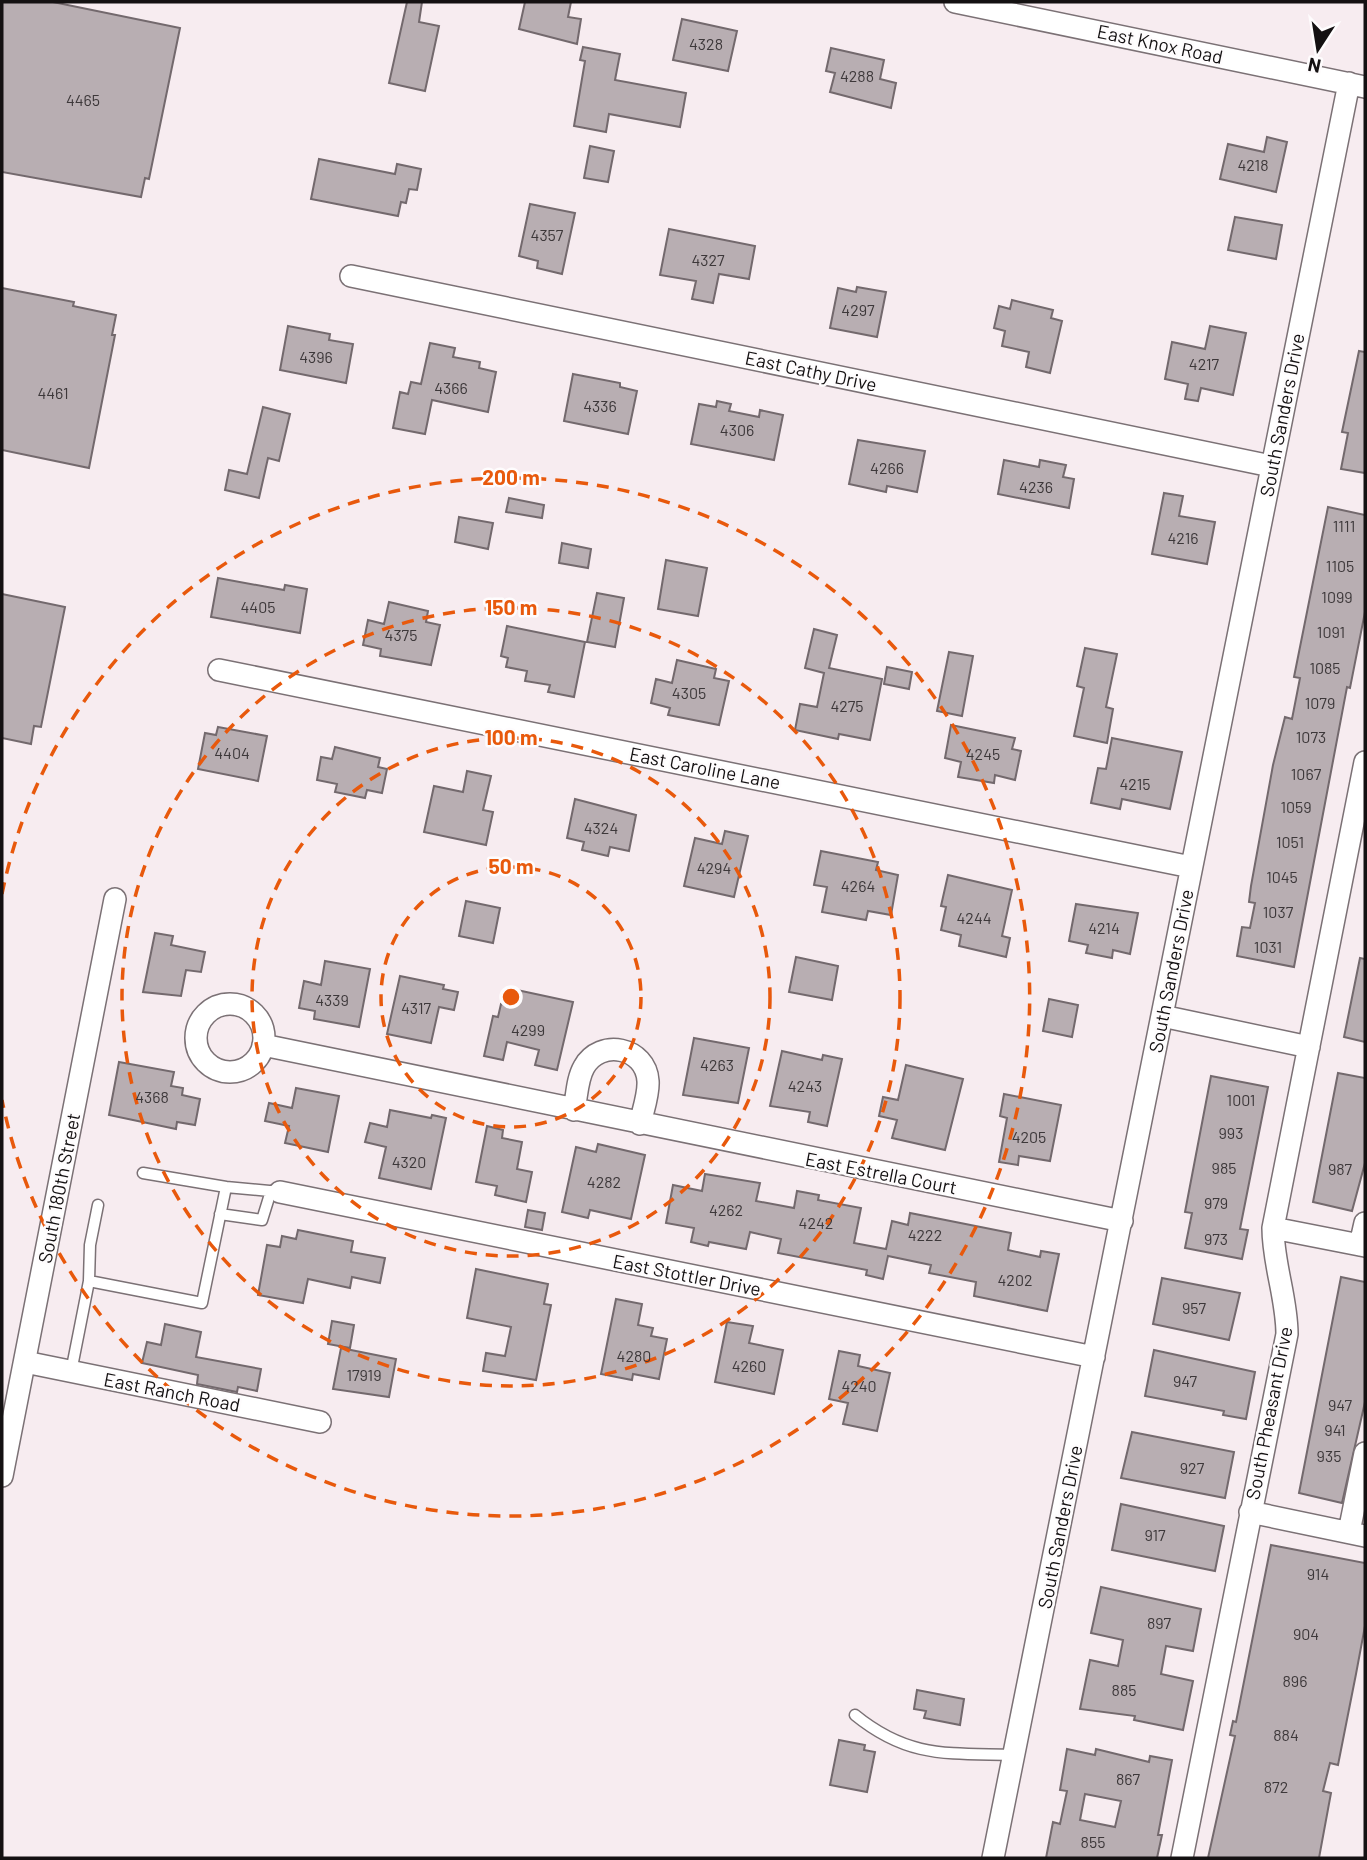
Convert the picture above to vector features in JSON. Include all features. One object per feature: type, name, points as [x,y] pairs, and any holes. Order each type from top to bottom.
[{"type":"street","name":"East Knox Road","points":[[955,2],[1357,85]]},
{"type":"street","name":"South Sanders Drive","points":[[993,1858],[1271,466],[1357,85]]},
{"type":"street","name":"East Cathy Drive","points":[[351,276],[1271,466]]},
{"type":"street","name":"East Caroline Lane","points":[[219,670],[1191,867]]},
{"type":"street","name":"South Pheasant Drive","points":[[1182,1858],[1287,1334],[1287,1309],[1273,1245],[1273,1228],[1365,762]]},
{"type":"street","name":"South 180th Street","points":[[2,1476],[116,899]]},
{"type":"street","points":[[1162,1016],[1309,1047]]},
{"type":"street","name":"East Estrella Court","points":[[263,1045],[1122,1221]]},
{"type":"street","points":[[574,1110],[580,1078],[590,1059],[609,1049],[621,1049],[632,1054],[646,1071],[649,1082],[640,1124]]},
{"type":"street","name":"East Stottler Drive","points":[[276,1191],[1094,1357]]},
{"type":"street","points":[[1273,1228],[1363,1246],[1365,1223]]},
{"type":"street","name":"East Ranch Road","points":[[25,1362],[320,1422]]},
{"type":"street","points":[[1250,1512],[1357,1534],[1365,1453]]},
{"type":"lane","points":[[143,1173],[226,1187],[276,1191],[262,1220],[220,1214]]},
{"type":"lane","points":[[89,1281],[202,1303],[226,1187]]},
{"type":"lane","points":[[71,1372],[89,1281],[90,1245],[98,1205]]},
{"type":"lane","points":[[855,1715],[898,1744],[919,1750],[1014,1755]]},
{"type":"building","points":[[2,2],[53,2],[180,28],[149,179],[145,178],[141,197],[2,172]]},
{"type":"building","points":[[407,2],[422,2],[419,22],[439,26],[425,91],[389,83]]},
{"type":"building","points":[[525,2],[571,2],[568,17],[581,19],[577,44],[519,29]]},
{"type":"building","points":[[682,19],[737,31],[728,71],[673,60]]},
{"type":"building","points":[[583,47],[620,54],[615,80],[686,93],[680,127],[609,114],[606,132],[574,126],[585,61],[580,60]]},
{"type":"building","points":[[831,48],[884,60],[880,79],[896,83],[891,108],[830,92],[835,73],[826,71]]},
{"type":"building","points":[[1267,137],[1287,142],[1276,192],[1220,179],[1228,144],[1264,152]]},
{"type":"building","points":[[590,146],[614,151],[608,182],[584,178]]},
{"type":"building","points":[[319,159],[395,174],[397,164],[421,169],[417,190],[409,189],[406,203],[401,202],[398,216],[311,199]]},
{"type":"building","points":[[530,204],[575,213],[562,274],[537,268],[538,261],[519,256]]},
{"type":"building","points":[[1235,217],[1282,225],[1276,259],[1228,250]]},
{"type":"building","points":[[669,229],[755,246],[749,279],[719,274],[713,303],[692,299],[696,281],[660,275]]},
{"type":"building","points":[[857,287],[886,292],[877,337],[830,328],[838,288],[856,292]]},
{"type":"building","points":[[2,288],[74,302],[73,306],[116,315],[112,335],[115,335],[89,468],[2,450]]},
{"type":"building","points":[[1012,300],[1053,310],[1051,318],[1062,321],[1050,373],[1026,367],[1029,352],[1002,346],[1005,331],[994,328],[999,306],[1010,309]]},
{"type":"building","points":[[288,326],[330,334],[329,340],[353,344],[346,383],[280,370]]},
{"type":"building","points":[[1210,326],[1246,333],[1233,395],[1201,388],[1198,401],[1185,399],[1188,384],[1165,379],[1172,342],[1205,349]]},
{"type":"building","points":[[430,343],[455,348],[453,357],[480,362],[479,368],[496,372],[488,412],[432,400],[425,434],[393,428],[400,392],[408,394],[411,382],[421,384]]},
{"type":"building","points":[[1359,351],[1365,352],[1365,473],[1341,469],[1348,433],[1342,432]]},
{"type":"building","points":[[573,374],[620,383],[620,387],[637,391],[628,434],[564,421]]},
{"type":"building","points":[[717,401],[731,404],[729,411],[759,417],[760,410],[783,415],[774,460],[691,444],[699,404],[716,407]]},
{"type":"building","points":[[263,407],[290,414],[279,461],[268,458],[259,498],[225,490],[229,470],[247,474]]},
{"type":"building","points":[[858,440],[925,451],[917,492],[887,486],[886,492],[849,484]]},
{"type":"building","points":[[1004,460],[1039,467],[1040,460],[1066,465],[1063,477],[1074,479],[1069,508],[998,494]]},
{"type":"building","points":[[1164,493],[1183,496],[1179,516],[1215,522],[1207,564],[1152,554]]},
{"type":"building","points":[[509,498],[544,505],[542,518],[506,512]]},
{"type":"building","points":[[1328,507],[1365,515],[1365,612],[1350,688],[1347,687],[1294,967],[1237,956],[1242,927],[1250,928],[1255,903],[1249,902],[1251,886],[1273,765],[1285,717],[1292,719],[1300,678],[1294,677]]},
{"type":"building","points":[[459,517],[493,523],[488,549],[455,542]]},
{"type":"building","points":[[562,543],[591,549],[588,568],[559,563]]},
{"type":"building","points":[[666,560],[707,568],[698,616],[658,609]]},
{"type":"building","points":[[218,578],[284,590],[285,585],[307,589],[300,633],[211,617]]},
{"type":"building","points":[[597,593],[624,598],[615,647],[587,642]]},
{"type":"building","points":[[2,594],[65,607],[41,727],[34,726],[31,744],[2,738]]},
{"type":"building","points":[[389,602],[428,611],[426,622],[440,625],[431,665],[380,656],[381,649],[363,645],[368,620],[384,624]]},
{"type":"building","points":[[507,626],[585,642],[574,697],[548,692],[550,685],[525,681],[527,671],[506,667],[508,658],[501,656]]},
{"type":"building","points":[[814,629],[837,635],[829,668],[882,679],[870,740],[839,734],[838,739],[795,730],[800,704],[817,707],[824,673],[805,668]]},
{"type":"building","points":[[1085,648],[1117,654],[1106,707],[1113,709],[1107,743],[1074,736],[1084,688],[1077,686]]},
{"type":"building","points":[[949,652],[973,656],[962,716],[937,711]]},
{"type":"building","points":[[677,660],[716,669],[714,678],[729,681],[719,725],[668,715],[670,708],[651,703],[656,679],[672,683]]},
{"type":"building","points":[[887,667],[912,672],[909,689],[884,684]]},
{"type":"building","points":[[951,725],[1015,738],[1012,749],[1021,751],[1015,780],[995,775],[994,783],[958,777],[961,762],[945,758]]},
{"type":"building","points":[[218,727],[267,736],[258,781],[198,769],[205,733],[216,735]]},
{"type":"building","points":[[1112,738],[1182,752],[1170,809],[1122,799],[1120,809],[1091,803],[1098,768],[1106,769]]},
{"type":"building","points":[[335,747],[380,758],[378,767],[387,769],[382,793],[367,790],[365,798],[335,792],[337,784],[317,780],[321,757],[332,759]]},
{"type":"building","points":[[467,771],[491,776],[483,810],[493,812],[486,845],[424,832],[434,786],[463,792]]},
{"type":"building","points":[[575,799],[636,815],[629,851],[610,847],[608,856],[582,850],[584,842],[567,838]]},
{"type":"building","points":[[725,831],[748,836],[734,897],[684,886],[695,838],[722,844]]},
{"type":"building","points":[[821,851],[878,862],[876,870],[898,875],[891,915],[868,911],[866,920],[822,912],[827,887],[814,885]]},
{"type":"building","points":[[948,875],[1012,890],[1002,936],[1010,938],[1006,957],[959,946],[961,935],[941,930],[946,907],[941,906]]},
{"type":"building","points":[[466,901],[500,908],[493,943],[459,936]]},
{"type":"building","points":[[1076,904],[1138,913],[1130,954],[1113,950],[1112,958],[1086,953],[1088,945],[1069,941]]},
{"type":"building","points":[[155,933],[173,936],[171,945],[205,952],[201,972],[186,970],[181,996],[143,992]]},
{"type":"building","points":[[796,957],[838,966],[832,1000],[789,992]]},
{"type":"building","points":[[1360,958],[1365,959],[1365,1042],[1344,1037]]},
{"type":"building","points":[[325,961],[370,969],[359,1027],[314,1019],[315,1011],[299,1008],[304,981],[321,985]]},
{"type":"building","points":[[400,976],[444,985],[443,989],[458,992],[454,1010],[439,1007],[431,1043],[387,1034]]},
{"type":"building","points":[[517,990],[573,1002],[557,1070],[535,1065],[539,1050],[507,1042],[503,1060],[484,1056],[493,1016],[498,1017],[501,1004],[513,1006]]},
{"type":"building","points":[[1049,999],[1078,1005],[1072,1037],[1043,1031]]},
{"type":"building","points":[[694,1038],[749,1048],[738,1103],[683,1095]]},
{"type":"building","points":[[782,1051],[822,1060],[823,1055],[842,1059],[827,1126],[808,1122],[810,1112],[770,1106]]},
{"type":"building","points":[[119,1062],[174,1072],[171,1086],[183,1088],[182,1095],[200,1099],[195,1125],[177,1122],[176,1129],[109,1115]]},
{"type":"building","points":[[906,1065],[963,1079],[945,1150],[892,1138],[897,1120],[879,1116],[883,1097],[898,1100]]},
{"type":"building","points":[[1338,1073],[1365,1078],[1365,1163],[1352,1211],[1313,1202]]},
{"type":"building","points":[[1211,1076],[1268,1087],[1240,1229],[1248,1230],[1242,1259],[1185,1248],[1192,1213],[1185,1212]]},
{"type":"building","points":[[296,1088],[339,1096],[328,1152],[285,1143],[289,1126],[265,1121],[269,1103],[292,1108]]},
{"type":"building","points":[[1004,1094],[1061,1105],[1050,1161],[1019,1156],[1018,1165],[999,1162],[1007,1118],[1000,1116]]},
{"type":"building","points":[[390,1110],[431,1118],[432,1115],[446,1118],[431,1189],[379,1178],[386,1147],[365,1142],[370,1123],[387,1127]]},
{"type":"building","points":[[487,1126],[503,1130],[502,1138],[522,1142],[517,1169],[532,1172],[526,1202],[495,1195],[497,1186],[476,1182]]},
{"type":"building","points":[[598,1144],[645,1155],[631,1219],[590,1210],[588,1218],[562,1212],[576,1147],[596,1152]]},
{"type":"building","points":[[705,1174],[760,1183],[756,1201],[794,1208],[797,1191],[819,1195],[818,1200],[861,1208],[854,1243],[886,1249],[892,1221],[908,1225],[910,1213],[1011,1233],[1008,1250],[1040,1257],[1041,1251],[1059,1254],[1047,1311],[974,1296],[976,1282],[929,1273],[931,1265],[888,1256],[883,1279],[866,1275],[867,1270],[778,1253],[781,1239],[750,1232],[746,1249],[709,1242],[708,1246],[691,1242],[694,1228],[666,1223],[673,1185],[702,1191]]},
{"type":"building","points":[[528,1210],[545,1213],[542,1230],[525,1227]]},
{"type":"building","points":[[298,1230],[353,1241],[351,1252],[385,1258],[380,1283],[352,1277],[350,1288],[308,1279],[303,1303],[258,1295],[267,1245],[280,1247],[282,1236],[296,1239]]},
{"type":"building","points":[[476,1269],[548,1284],[544,1304],[551,1305],[536,1380],[483,1371],[486,1353],[505,1356],[511,1327],[467,1318]]},
{"type":"building","points":[[1341,1277],[1365,1282],[1365,1402],[1342,1503],[1299,1493]]},
{"type":"building","points":[[1162,1278],[1240,1293],[1229,1340],[1153,1324]]},
{"type":"building","points":[[616,1299],[642,1304],[638,1325],[653,1328],[651,1336],[667,1339],[659,1379],[633,1374],[632,1380],[601,1374]]},
{"type":"building","points":[[332,1321],[354,1325],[350,1348],[328,1344]]},
{"type":"building","points":[[727,1322],[753,1326],[749,1343],[783,1350],[774,1394],[715,1382]]},
{"type":"building","points":[[165,1324],[201,1332],[196,1357],[261,1369],[257,1391],[238,1387],[237,1392],[197,1384],[198,1375],[142,1363],[147,1342],[161,1345]]},
{"type":"building","points":[[341,1348],[396,1359],[389,1397],[333,1389]]},
{"type":"building","points":[[1154,1350],[1255,1372],[1246,1419],[1223,1415],[1224,1411],[1145,1396]]},
{"type":"building","points":[[839,1351],[860,1355],[858,1366],[890,1373],[877,1431],[843,1424],[848,1403],[829,1399]]},
{"type":"building","points":[[1132,1432],[1234,1452],[1225,1498],[1121,1478]]},
{"type":"building","points":[[1121,1504],[1224,1526],[1215,1571],[1112,1550]]},
{"type":"building","points":[[1271,1545],[1365,1563],[1365,1626],[1338,1765],[1330,1763],[1323,1791],[1331,1793],[1319,1858],[1208,1858],[1235,1736],[1230,1735],[1233,1721],[1236,1722]]},
{"type":"building","points":[[1101,1587],[1201,1609],[1193,1651],[1166,1646],[1161,1674],[1193,1681],[1183,1730],[1134,1720],[1135,1716],[1080,1709],[1090,1660],[1118,1666],[1123,1640],[1091,1633]]},
{"type":"building","points":[[917,1690],[964,1699],[960,1725],[924,1718],[926,1711],[914,1709]]},
{"type":"building","points":[[839,1740],[865,1745],[864,1750],[875,1752],[867,1792],[830,1785]]},
{"type":"building","points":[[1067,1749],[1095,1755],[1096,1749],[1149,1762],[1150,1756],[1172,1760],[1158,1835],[1162,1835],[1157,1858],[1046,1858],[1053,1822],[1060,1824],[1067,1791],[1060,1790]],"holes":[[[1085,1794],[1121,1801],[1115,1827],[1080,1820]]]}]
